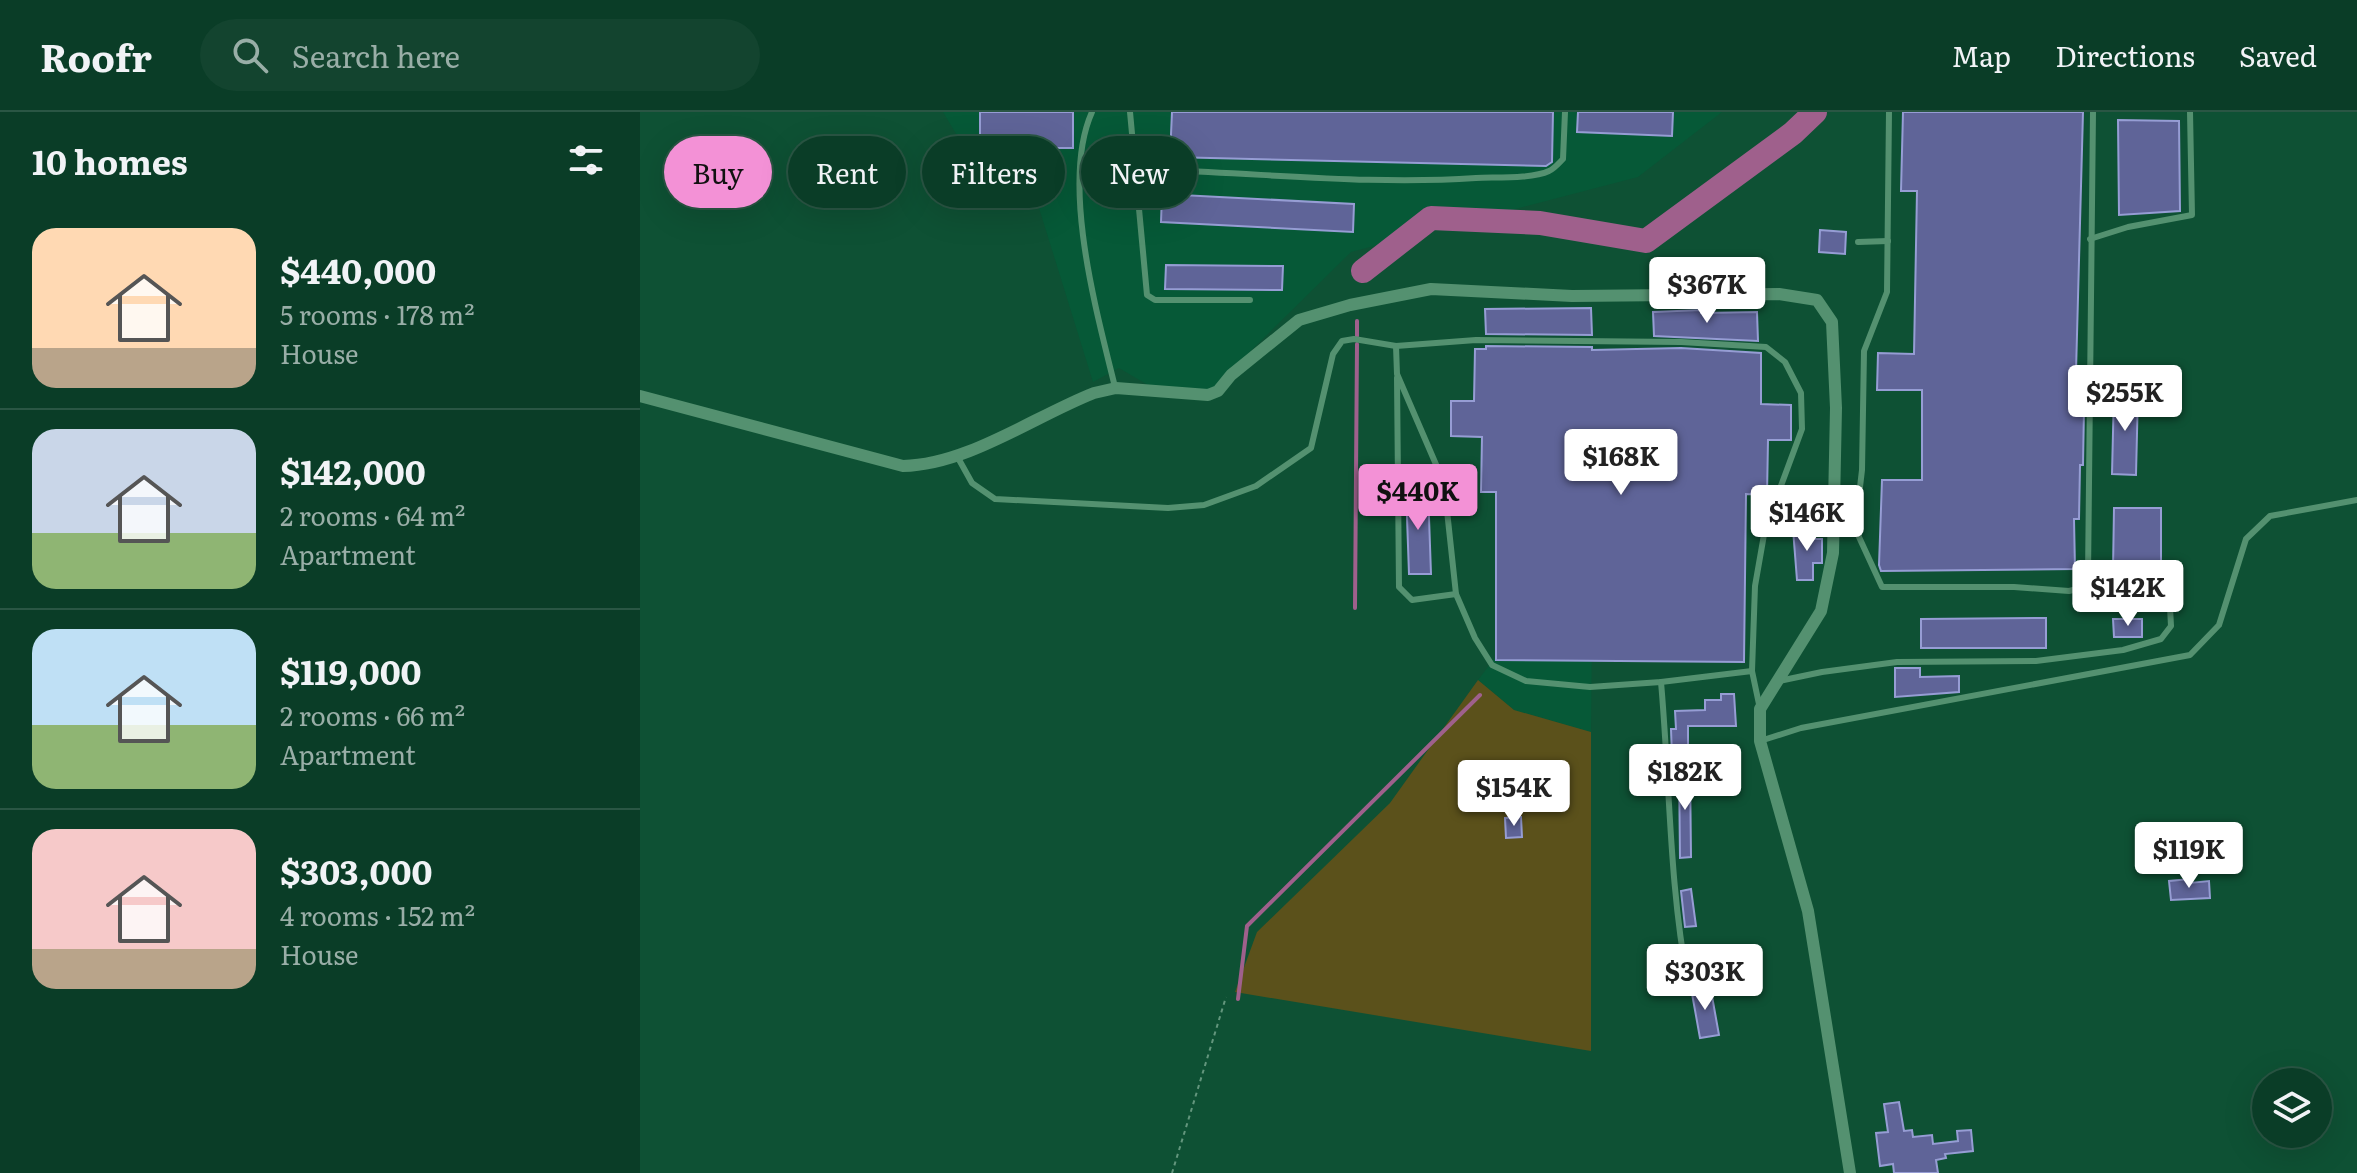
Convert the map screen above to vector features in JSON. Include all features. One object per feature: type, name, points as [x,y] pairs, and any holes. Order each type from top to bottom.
[{"type":"street","points":[[640,396],[903,466],[917,466],[957,455],[1077,399],[1116,388],[1208,395],[1218,391],[1242,365],[1299,320],[1350,305],[1431,289],[1572,296],[1779,294],[1817,300],[1832,322],[1836,408],[1833,553],[1821,611],[1760,709],[1760,741],[1808,911],[1850,1173]]},
{"type":"lane","points":[[1085,136],[1092,112]]},
{"type":"lane","points":[[1130,112],[1132,136]]},
{"type":"lane","points":[[1197,172],[1353,180],[1441,180],[1549,171],[1563,159],[1565,112]]},
{"type":"lane","points":[[1889,112],[1887,292],[1864,351],[1862,470],[1856,521],[1872,571],[1882,587],[2014,587],[2069,591],[2094,585]]},
{"type":"lane","points":[[1778,681],[1897,662],[2036,661],[2123,650],[2161,639],[2171,626],[2170,607],[2163,599],[2106,596],[2088,576],[2093,112]]},
{"type":"lane","points":[[2090,239],[2128,227],[2192,215],[2190,112]]},
{"type":"lane","points":[[1082,208],[1083,232],[1116,388]]},
{"type":"lane","points":[[1137,208],[1144,290],[1149,298],[1250,300]]},
{"type":"lane","points":[[1858,242],[1888,241]]},
{"type":"lane","points":[[957,455],[972,483],[995,499],[1168,508],[1204,505],[1256,486],[1311,448],[1318,429],[1333,354],[1342,341],[1354,339],[1396,346],[1476,340],[1681,342],[1766,347],[1785,362],[1801,393],[1802,429],[1765,529],[1755,586],[1752,671],[1760,709]]},
{"type":"lane","points":[[1396,346],[1399,587],[1412,600],[1456,594]]},
{"type":"lane","points":[[1397,374],[1444,483],[1456,594],[1475,638],[1492,665],[1526,681],[1590,687],[1752,671]]},
{"type":"lane","points":[[1760,741],[1801,728],[2190,655],[2219,625],[2246,539],[2270,516],[2357,500]]},
{"type":"lane","points":[[1661,682],[1670,775],[1677,923],[1688,983]]},
{"type":"path","points":[[1172,1173],[1226,997]]},
{"type":"shaded area","points":[[943,112],[1722,112],[1638,177],[1351,252],[1210,391],[1148,385],[1119,368],[1093,382],[1039,208],[1065,208],[1065,136],[957,136]]},
{"type":"shaded area","points":[[1593,529],[1591,732],[1514,710],[1478,680]]},
{"type":"shaded area","points":[[1478,680],[1514,710],[1591,732],[1591,1051],[1235,992],[1257,932],[1390,803]]},
{"type":"building","points":[[980,112],[1073,112],[1073,148],[1065,148],[1065,136],[980,136]]},
{"type":"building","points":[[1172,112],[1553,112],[1552,162],[1546,166],[1197,158],[1197,136],[1171,136]]},
{"type":"building","points":[[1578,112],[1673,112],[1672,136],[1577,132]]},
{"type":"building","points":[[1903,112],[2083,112],[2075,409],[2084,409],[2079,519],[2074,519],[2075,569],[1881,571],[1882,480],[1922,480],[1922,390],[1877,390],[1878,353],[1914,354],[1917,191],[1901,191]]},
{"type":"building","points":[[2118,120],[2179,121],[2180,211],[2119,215]]},
{"type":"building","points":[[1197,196],[1354,204],[1353,232],[1161,222],[1162,208],[1197,208]]},
{"type":"building","points":[[1820,230],[1846,232],[1845,254],[1819,252]]},
{"type":"building","points":[[1166,265],[1283,266],[1282,290],[1165,289]]},
{"type":"building","points":[[1591,308],[1592,335],[1486,334],[1485,309]]},
{"type":"building","points":[[1701,310],[1701,313],[1757,312],[1758,341],[1654,336],[1653,312]]},
{"type":"building","points":[[1486,346],[1592,347],[1592,350],[1681,348],[1761,353],[1761,404],[1791,405],[1791,440],[1768,440],[1767,495],[1746,494],[1744,662],[1496,660],[1496,492],[1481,492],[1482,437],[1451,436],[1451,401],[1474,401],[1475,349],[1486,349]]},
{"type":"building","points":[[2114,391],[2138,392],[2136,475],[2112,474]]},
{"type":"building","points":[[1406,489],[1428,489],[1431,574],[1409,574]]},
{"type":"building","points":[[2114,508],[2161,508],[2161,570],[2152,570],[2152,593],[2124,592],[2125,570],[2113,570]]},
{"type":"building","points":[[1793,529],[1813,529],[1813,539],[1822,539],[1822,563],[1813,563],[1813,580],[1797,580]]},
{"type":"building","points":[[2046,618],[2046,648],[1921,648],[1921,619]]},
{"type":"building","points":[[2113,619],[2142,619],[2142,637],[2114,637]]},
{"type":"building","points":[[1895,668],[1920,668],[1920,677],[1959,676],[1959,692],[1895,697]]},
{"type":"building","points":[[1721,694],[1734,694],[1736,726],[1688,726],[1688,761],[1677,761],[1677,757],[1672,757],[1671,729],[1676,729],[1675,711],[1705,710],[1705,700],[1721,700]]},
{"type":"building","points":[[1679,766],[1690,766],[1691,857],[1680,858]]},
{"type":"building","points":[[1521,817],[1522,837],[1506,838],[1505,818]]},
{"type":"building","points":[[2190,879],[2190,883],[2209,881],[2210,898],[2171,900],[2169,881]]},
{"type":"building","points":[[1691,889],[1696,926],[1685,927],[1681,891]]},
{"type":"building","points":[[1710,985],[1719,1035],[1700,1038],[1691,988]]},
{"type":"building","points":[[1899,1102],[1904,1131],[1912,1130],[1913,1137],[1932,1135],[1933,1144],[1958,1141],[1957,1131],[1971,1130],[1973,1151],[1945,1154],[1946,1158],[1936,1160],[1938,1173],[1894,1173],[1893,1164],[1880,1166],[1876,1133],[1888,1132],[1884,1104]]},
{"type":"waterway","points":[[1363,271],[1431,218],[1540,223],[1646,241],[1793,133],[1815,112]]},
{"type":"waterway","points":[[1357,321],[1357,336]]},
{"type":"waterway","points":[[1355,608],[1357,344]]},
{"type":"waterway","points":[[1238,999],[1247,926],[1480,695]]}]
